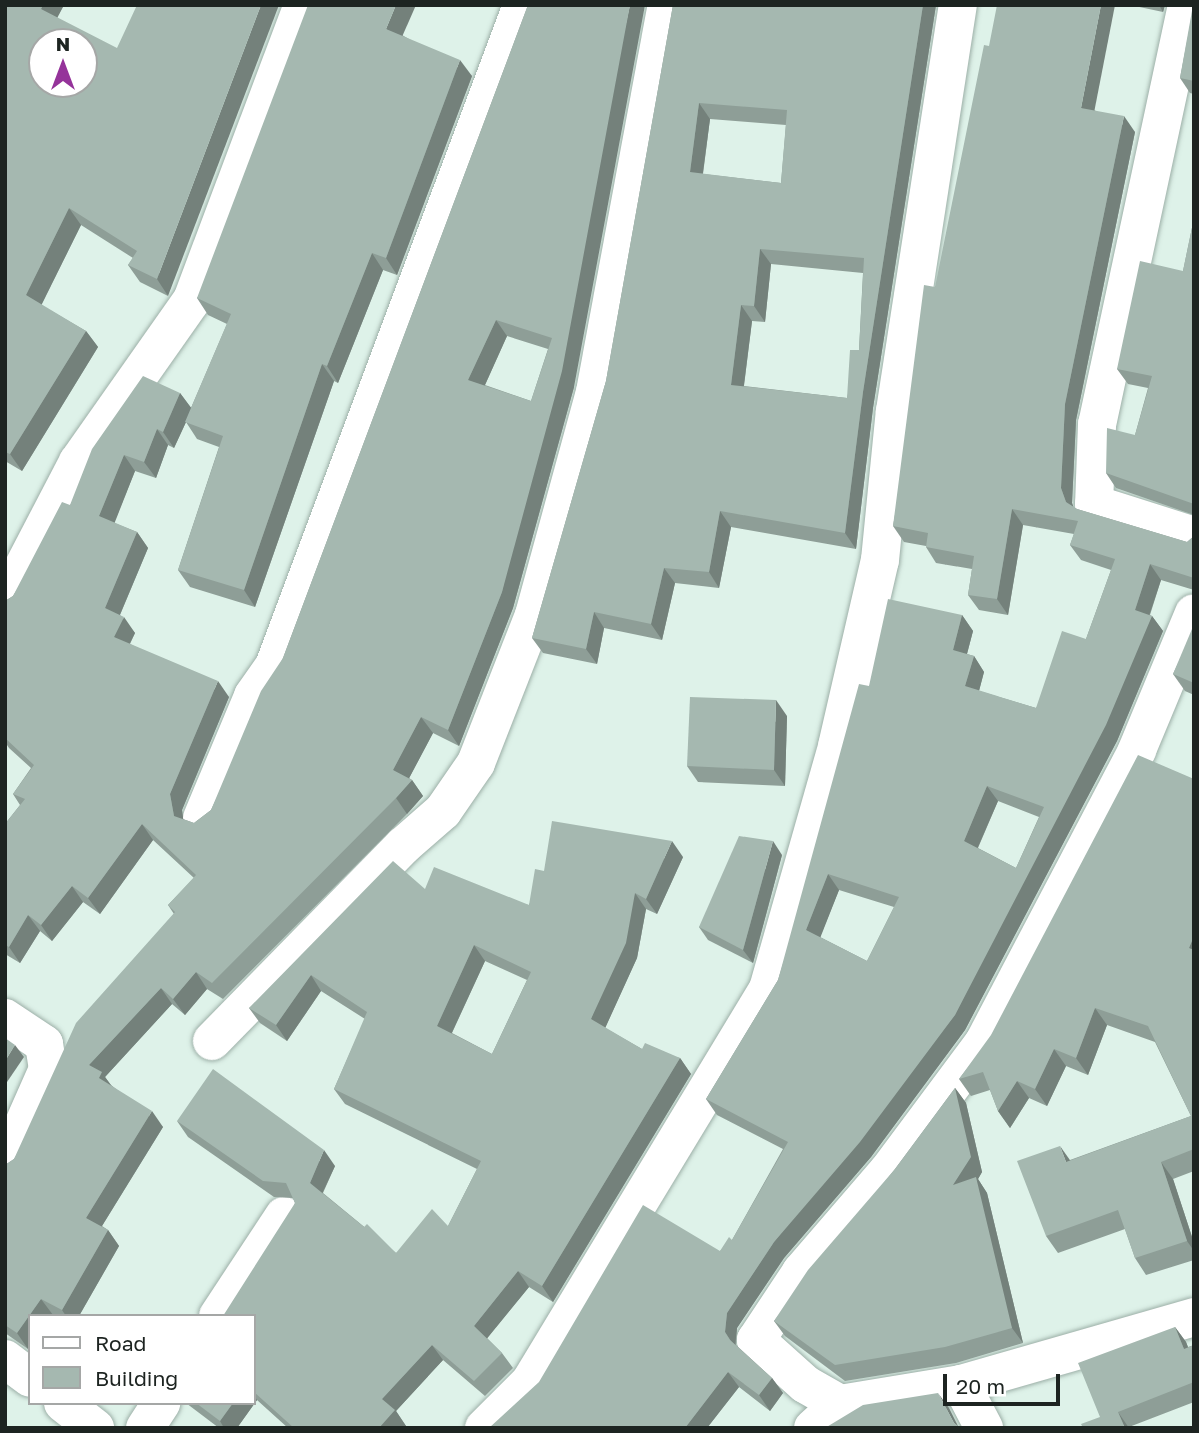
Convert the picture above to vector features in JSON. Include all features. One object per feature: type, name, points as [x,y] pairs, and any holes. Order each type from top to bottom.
[{"type":"street","points":[[5,602],[78,462],[192,300],[303,5]]},
{"type":"street","points":[[202,818],[253,696],[274,666],[522,5]]},
{"type":"street","points":[[212,1041],[403,846],[443,811],[476,762],[534,615],[595,392],[667,5]]},
{"type":"street","points":[[484,1428],[530,1382],[768,989],[838,746],[880,560],[895,411],[958,5]]},
{"type":"street","points":[[1187,5],[1097,424],[1094,504],[1194,536]]},
{"type":"street","points":[[1194,614],[1137,750],[984,1042],[888,1171],[801,1272],[756,1340],[805,1384],[826,1416],[961,1384],[1194,1317]]},
{"type":"street","points":[[5,1018],[44,1044],[48,1069],[5,1166]]},
{"type":"street","points":[[219,1314],[284,1216]]},
{"type":"street","points":[[5,1359],[28,1376]]},
{"type":"street","points":[[961,1384],[984,1428]]},
{"type":"street","points":[[66,1405],[95,1428]]},
{"type":"street","points":[[145,1428],[160,1405]]},
{"type":"building","points":[[5,5],[43,5],[41,9],[78,28],[28,28],[28,98],[98,98],[98,38],[117,48],[137,5],[261,5],[157,279],[128,265],[137,251],[69,208],[26,295],[86,331],[10,454],[5,452]]},
{"type":"building","points":[[308,5],[396,5],[386,29],[460,60],[386,258],[372,253],[327,366],[322,364],[244,590],[178,570],[223,436],[185,422],[231,314],[197,298]]},
{"type":"building","points":[[528,5],[630,5],[562,371],[502,592],[448,730],[421,717],[393,770],[412,780],[396,798],[212,983],[196,972],[173,999],[161,988],[89,1065],[102,1072],[99,1078],[152,1111],[86,1218],[108,1230],[62,1310],[41,1299],[17,1333],[5,1325],[5,1165],[14,1159],[76,1023],[175,912],[168,905],[196,875],[142,824],[88,898],[72,886],[41,925],[28,915],[9,947],[5,945],[5,824],[25,799],[13,794],[34,765],[5,738],[5,601],[13,596],[62,502],[70,505],[92,449],[143,376],[180,393],[163,432],[157,429],[144,462],[124,455],[99,516],[137,532],[105,608],[124,617],[114,637],[218,681],[170,794],[174,816],[194,823],[211,810],[261,691],[283,658]],"holes":[[[496,320],[552,338],[531,401],[468,380]]]},
{"type":"building","points":[[673,5],[923,5],[863,392],[845,533],[720,511],[709,572],[664,568],[651,624],[594,612],[586,649],[532,638],[606,381]],"holes":[[[699,103],[787,110],[781,183],[690,172]],[[760,249],[864,258],[859,350],[850,350],[847,398],[731,385],[741,305],[754,306]]]},
{"type":"building","points":[[997,5],[1101,5],[1081,108],[1124,116],[1065,404],[1061,488],[1066,502],[1077,509],[1187,542],[1194,536],[1194,578],[1150,564],[1135,610],[1152,616],[1106,725],[955,1015],[860,1142],[774,1242],[727,1313],[725,1332],[730,1340],[772,1378],[759,1395],[728,1372],[685,1428],[489,1428],[539,1382],[643,1205],[720,1251],[729,1237],[732,1240],[788,1142],[706,1099],[778,980],[859,684],[869,686],[888,599],[962,615],[953,650],[974,656],[965,686],[1036,708],[1062,631],[1086,639],[1115,559],[1070,545],[1078,521],[1012,509],[997,599],[968,595],[974,556],[926,547],[928,533],[893,526],[924,285],[935,287],[984,45],[989,46]],"holes":[[[987,786],[1044,807],[1016,868],[964,841]],[[828,874],[899,897],[867,961],[806,930]]]},
{"type":"building","points":[[1194,5],[1194,81],[1180,78]]},
{"type":"building","points":[[1194,218],[1194,504],[1106,473],[1107,428],[1135,435],[1152,376],[1117,369],[1140,261],[1183,271]]},
{"type":"building","points":[[1192,629],[1194,630],[1194,683],[1173,674]]},
{"type":"building","points":[[690,697],[776,700],[774,770],[687,766]]},
{"type":"building","points":[[1138,755],[1194,779],[1194,936],[1189,948],[1194,950],[1194,1149],[1161,1162],[1187,1241],[1135,1258],[1118,1210],[1046,1236],[1017,1161],[1060,1146],[1066,1162],[1191,1116],[1148,1026],[1095,1008],[1076,1058],[1054,1049],[1035,1089],[1017,1081],[998,1111],[983,1072],[959,1079],[991,1035]]},
{"type":"building","points":[[552,821],[672,841],[646,899],[635,893],[626,943],[591,1019],[642,1049],[645,1043],[680,1058],[542,1286],[518,1271],[474,1326],[502,1353],[474,1381],[432,1345],[382,1399],[395,1410],[379,1428],[294,1428],[256,1394],[256,1314],[224,1314],[295,1203],[286,1183],[263,1181],[177,1121],[213,1069],[324,1150],[310,1183],[364,1227],[367,1224],[396,1253],[432,1209],[448,1226],[481,1161],[334,1089],[367,1012],[311,975],[276,1025],[249,1008],[393,861],[425,889],[434,867],[529,905],[535,869],[544,871]],"holes":[[[474,945],[531,972],[492,1054],[437,1026]]]},
{"type":"building","points":[[739,836],[773,841],[743,950],[699,927]]},
{"type":"building","points":[[5,1038],[15,1045],[5,1061]]},
{"type":"building","points":[[955,1088],[971,1157],[953,1185],[976,1177],[1012,1328],[945,1347],[835,1365],[774,1321],[808,1270],[895,1169]]},
{"type":"building","points":[[1175,1327],[1184,1349],[1194,1345],[1194,1382],[1118,1412],[1125,1428],[1083,1428],[1081,1424],[1100,1417],[1078,1363]]},
{"type":"building","points":[[938,1393],[954,1423],[961,1428],[825,1428],[863,1405]]},
{"type":"building","points":[[199,1405],[232,1405],[220,1421]]}]
